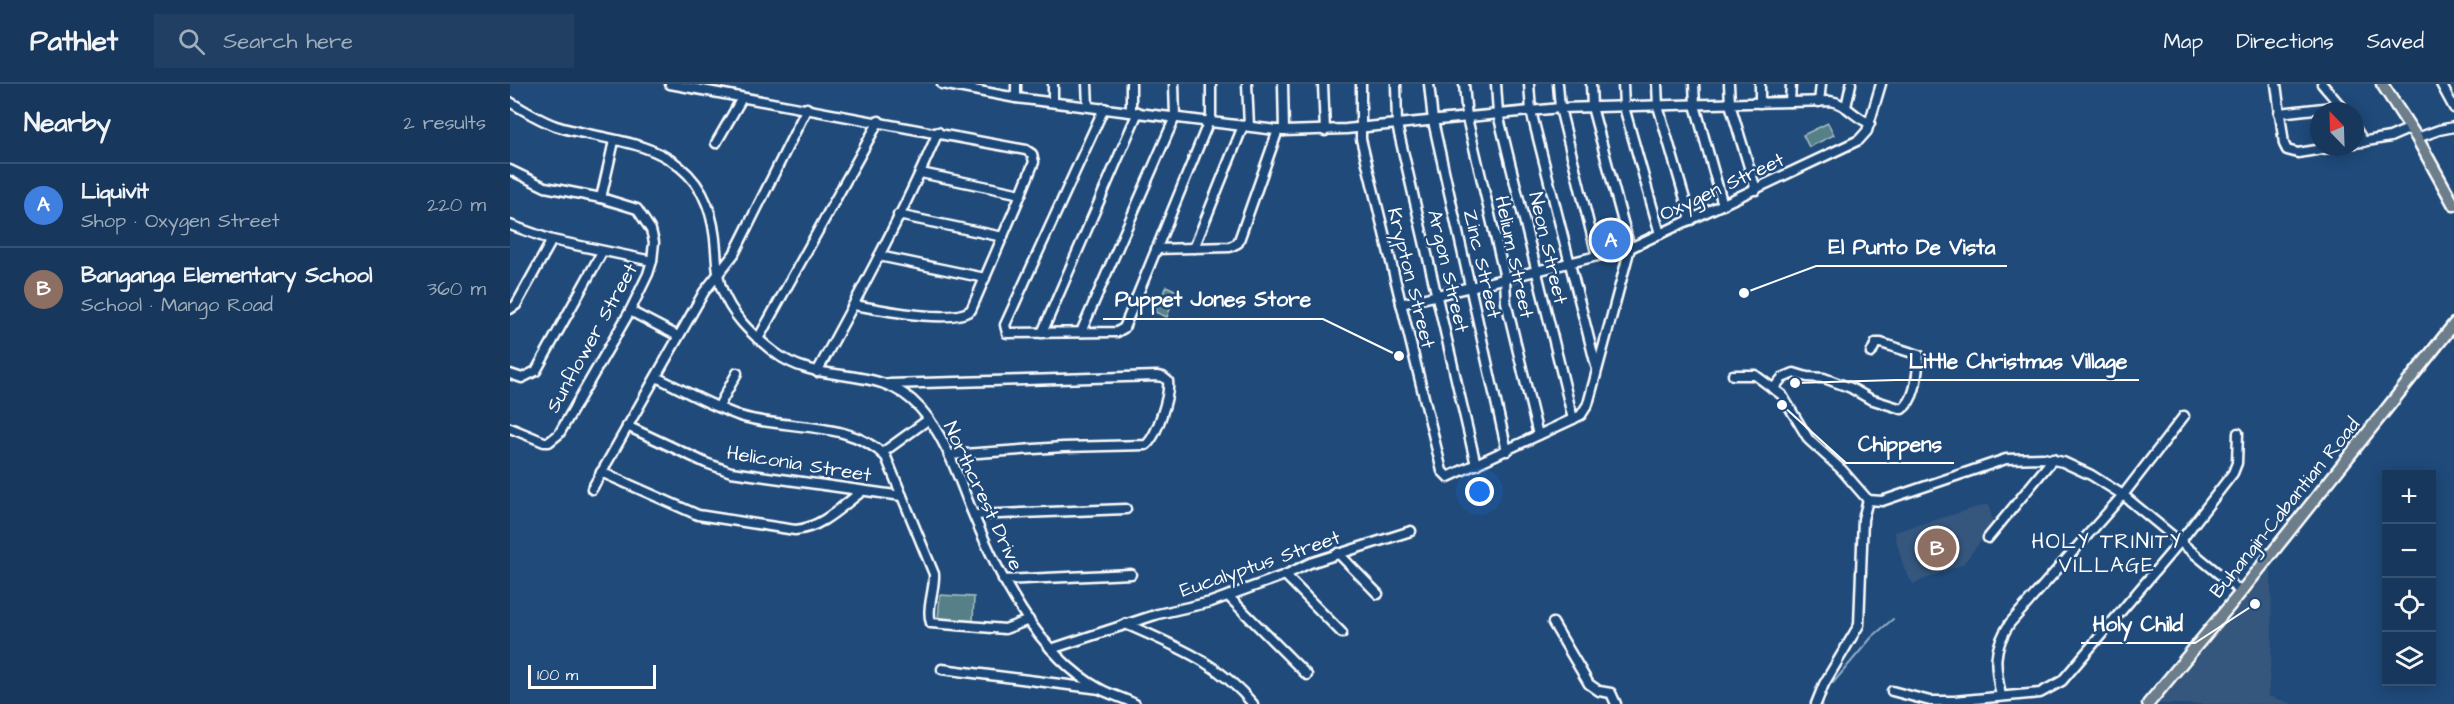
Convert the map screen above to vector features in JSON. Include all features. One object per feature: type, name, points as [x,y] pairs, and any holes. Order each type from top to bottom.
[{"type":"main road","points":[[2382,84],[2414,133],[2454,205]]},
{"type":"main road","name":"Buhangin-Cabantian Road","points":[[2148,704],[2452,331]]},
{"type":"street","points":[[670,84],[938,132],[1030,152],[1033,158],[1021,195],[971,310],[962,315],[915,314],[854,305]]},
{"type":"street","points":[[942,84],[1016,98],[1281,130],[1325,131],[1560,108],[1790,102],[1837,102],[1854,115],[1870,123],[1881,84]]},
{"type":"street","points":[[1016,84],[1016,98]]},
{"type":"street","points":[[1053,84],[1053,102]]},
{"type":"street","points":[[1087,84],[1088,106]]},
{"type":"street","points":[[1042,333],[1135,112],[1131,84]]},
{"type":"street","points":[[1081,333],[1175,117],[1174,84]]},
{"type":"street","points":[[1104,108],[1005,325],[1005,331],[1010,334],[1122,330],[1209,121],[1212,110],[1211,84]]},
{"type":"street","points":[[1194,248],[1246,126],[1247,84]]},
{"type":"street","points":[[1156,249],[1236,245],[1281,130],[1283,84]]},
{"type":"street","points":[[1323,84],[1325,131]]},
{"type":"street","name":"Krypton Street","points":[[1361,84],[1360,139],[1442,471],[1445,476],[1451,476],[1476,465]]},
{"type":"street","name":"Argon Street","points":[[1396,84],[1397,125],[1476,465]]},
{"type":"street","name":"Zinc Street","points":[[1429,84],[1433,121],[1507,451]]},
{"type":"street","name":"Helium Street","points":[[1464,84],[1467,118],[1505,279],[1506,302],[1539,435]]},
{"type":"street","name":"Neon Street","points":[[1496,84],[1498,114],[1538,270],[1541,293],[1577,417]]},
{"type":"street","points":[[1529,84],[1531,111],[1596,368]]},
{"type":"street","points":[[1558,84],[1560,108],[1597,256]]},
{"type":"street","points":[[1476,465],[1577,417],[1588,404],[1630,248],[1592,107],[1591,84]]},
{"type":"street","points":[[1623,84],[1624,107],[1660,234]]},
{"type":"street","points":[[1657,84],[1658,106],[1691,220]]},
{"type":"street","points":[[1694,84],[1695,105],[1723,205]]},
{"type":"street","points":[[1729,84],[1730,104],[1756,190]]},
{"type":"street","points":[[1760,84],[1760,103]]},
{"type":"street","points":[[1790,102],[1791,84]]},
{"type":"street","points":[[1819,102],[1821,84]]},
{"type":"street","points":[[1846,107],[1851,84]]},
{"type":"street","points":[[2277,84],[2284,144],[2287,150],[2298,153],[2310,151]]},
{"type":"street","points":[[2322,84],[2338,102]]},
{"type":"street","points":[[2441,84],[2454,108]]},
{"type":"street","points":[[716,143],[742,98]]},
{"type":"street","name":"Northcrest Drive","points":[[510,102],[540,120],[649,149],[681,167],[705,197],[714,226],[717,273],[730,306],[744,325],[777,355],[796,364],[817,372],[888,384],[912,401],[929,419],[950,455],[1003,580],[1029,620],[1051,649],[1072,669],[1100,689],[1135,704]]},
{"type":"street","points":[[592,489],[678,336],[717,273],[734,254],[807,108]]},
{"type":"street","points":[[2279,113],[2310,111]]},
{"type":"street","points":[[758,339],[879,121]]},
{"type":"street","name":"Oxygen Street","points":[[1401,304],[1630,248],[1853,144],[1863,136],[1870,123]]},
{"type":"street","points":[[2364,142],[2454,128]]},
{"type":"street","points":[[817,372],[921,173],[938,132]]},
{"type":"street","points":[[601,198],[614,141]]},
{"type":"street","name":"Sunflower Street","points":[[510,170],[545,187],[601,198],[637,209],[645,218],[654,242],[652,261],[630,311],[559,434],[549,442],[544,442],[510,428]]},
{"type":"street","points":[[921,173],[1021,195]]},
{"type":"street","points":[[898,215],[1003,237]]},
{"type":"street","points":[[510,225],[552,240],[652,261]]},
{"type":"street","points":[[510,309],[516,305],[552,240]]},
{"type":"street","points":[[510,374],[522,378],[536,371],[602,252]]},
{"type":"street","points":[[879,256],[985,278]]},
{"type":"street","points":[[630,311],[678,336]]},
{"type":"street","points":[[1773,388],[1782,378],[1794,374],[1824,378],[1851,388],[1870,399],[1902,409],[1909,404],[1915,389],[1919,355],[1881,343],[1876,343],[1871,353]]},
{"type":"street","points":[[719,406],[737,374]]},
{"type":"street","points":[[1733,375],[1755,375],[1782,395],[1809,440],[1841,469],[1868,501],[1882,501],[2006,459],[2053,459],[2072,465],[2123,495],[2241,592]]},
{"type":"street","points":[[888,384],[1157,376],[1167,379],[1169,388],[1157,427],[1154,436],[1146,445],[1063,447],[950,455]]},
{"type":"street","points":[[656,377],[719,406],[759,421],[843,433],[862,439],[882,453],[934,574],[929,616],[932,623],[996,629],[1012,627],[1029,620]]},
{"type":"street","points":[[2001,696],[1995,669],[2000,638],[2010,623],[2123,495],[2184,417]]},
{"type":"street","points":[[882,453],[929,419]]},
{"type":"street","name":"Heliconia Street","points":[[627,426],[706,464],[731,472],[902,496]]},
{"type":"street","points":[[1892,691],[1930,700],[1954,701],[2040,693],[2062,681],[2179,543],[2233,473],[2237,463],[2238,434]]},
{"type":"street","points":[[1988,537],[2053,459]]},
{"type":"street","points":[[601,472],[698,515],[795,530],[805,530],[820,523],[861,492]]},
{"type":"street","points":[[1816,704],[1824,684],[1859,625],[1863,513],[1868,501]]},
{"type":"street","points":[[974,516],[1126,509]]},
{"type":"street","name":"Eucalyptus Street","points":[[1051,649],[1126,624],[1196,607],[1285,575],[1310,562],[1411,531]]},
{"type":"street","points":[[1338,553],[1378,594]]},
{"type":"street","points":[[1003,580],[1131,574]]},
{"type":"street","points":[[1285,575],[1342,633]]},
{"type":"street","points":[[1228,596],[1307,675]]},
{"type":"street","points":[[1553,623],[1589,684],[1599,691],[1611,693],[1616,704]]},
{"type":"street","points":[[1126,624],[1191,654],[1218,670],[1253,704]]},
{"type":"street","points":[[942,669],[1100,689]]},
{"type":"shaded area","points":[[1988,504],[1994,524],[1963,564],[1913,584],[1904,569],[1894,532]]},
{"type":"shaded area","points":[[2271,564],[2272,644],[2268,696],[2294,704],[2156,704]]},
{"type":"green space","points":[[1828,123],[1834,135],[1809,147],[1803,135]]},
{"type":"green space","points":[[1166,286],[1177,291],[1167,317],[1155,312]]},
{"type":"green space","points":[[940,595],[974,597],[973,622],[938,620]]},
{"type":"waterway","points":[[1833,683],[1872,637],[1893,619]]},
{"type":"place","name":"Liquivit","points":[[1611,240]]},
{"type":"place","name":"El Punto De Vista","points":[[1744,293]]},
{"type":"place","name":"Puppet Jones Store","points":[[1399,356]]},
{"type":"place","name":"Little Christmas Village","points":[[1795,383]]},
{"type":"place","name":"Chippens","points":[[1782,405]]},
{"type":"place","name":"Banganga Elementary School","points":[[1937,548]]},
{"type":"place","name":"Holy Child","points":[[2255,604]]},
{"type":"district","name":"HOLY TRINITY VILLAGE","points":[[2107,553]]}]
